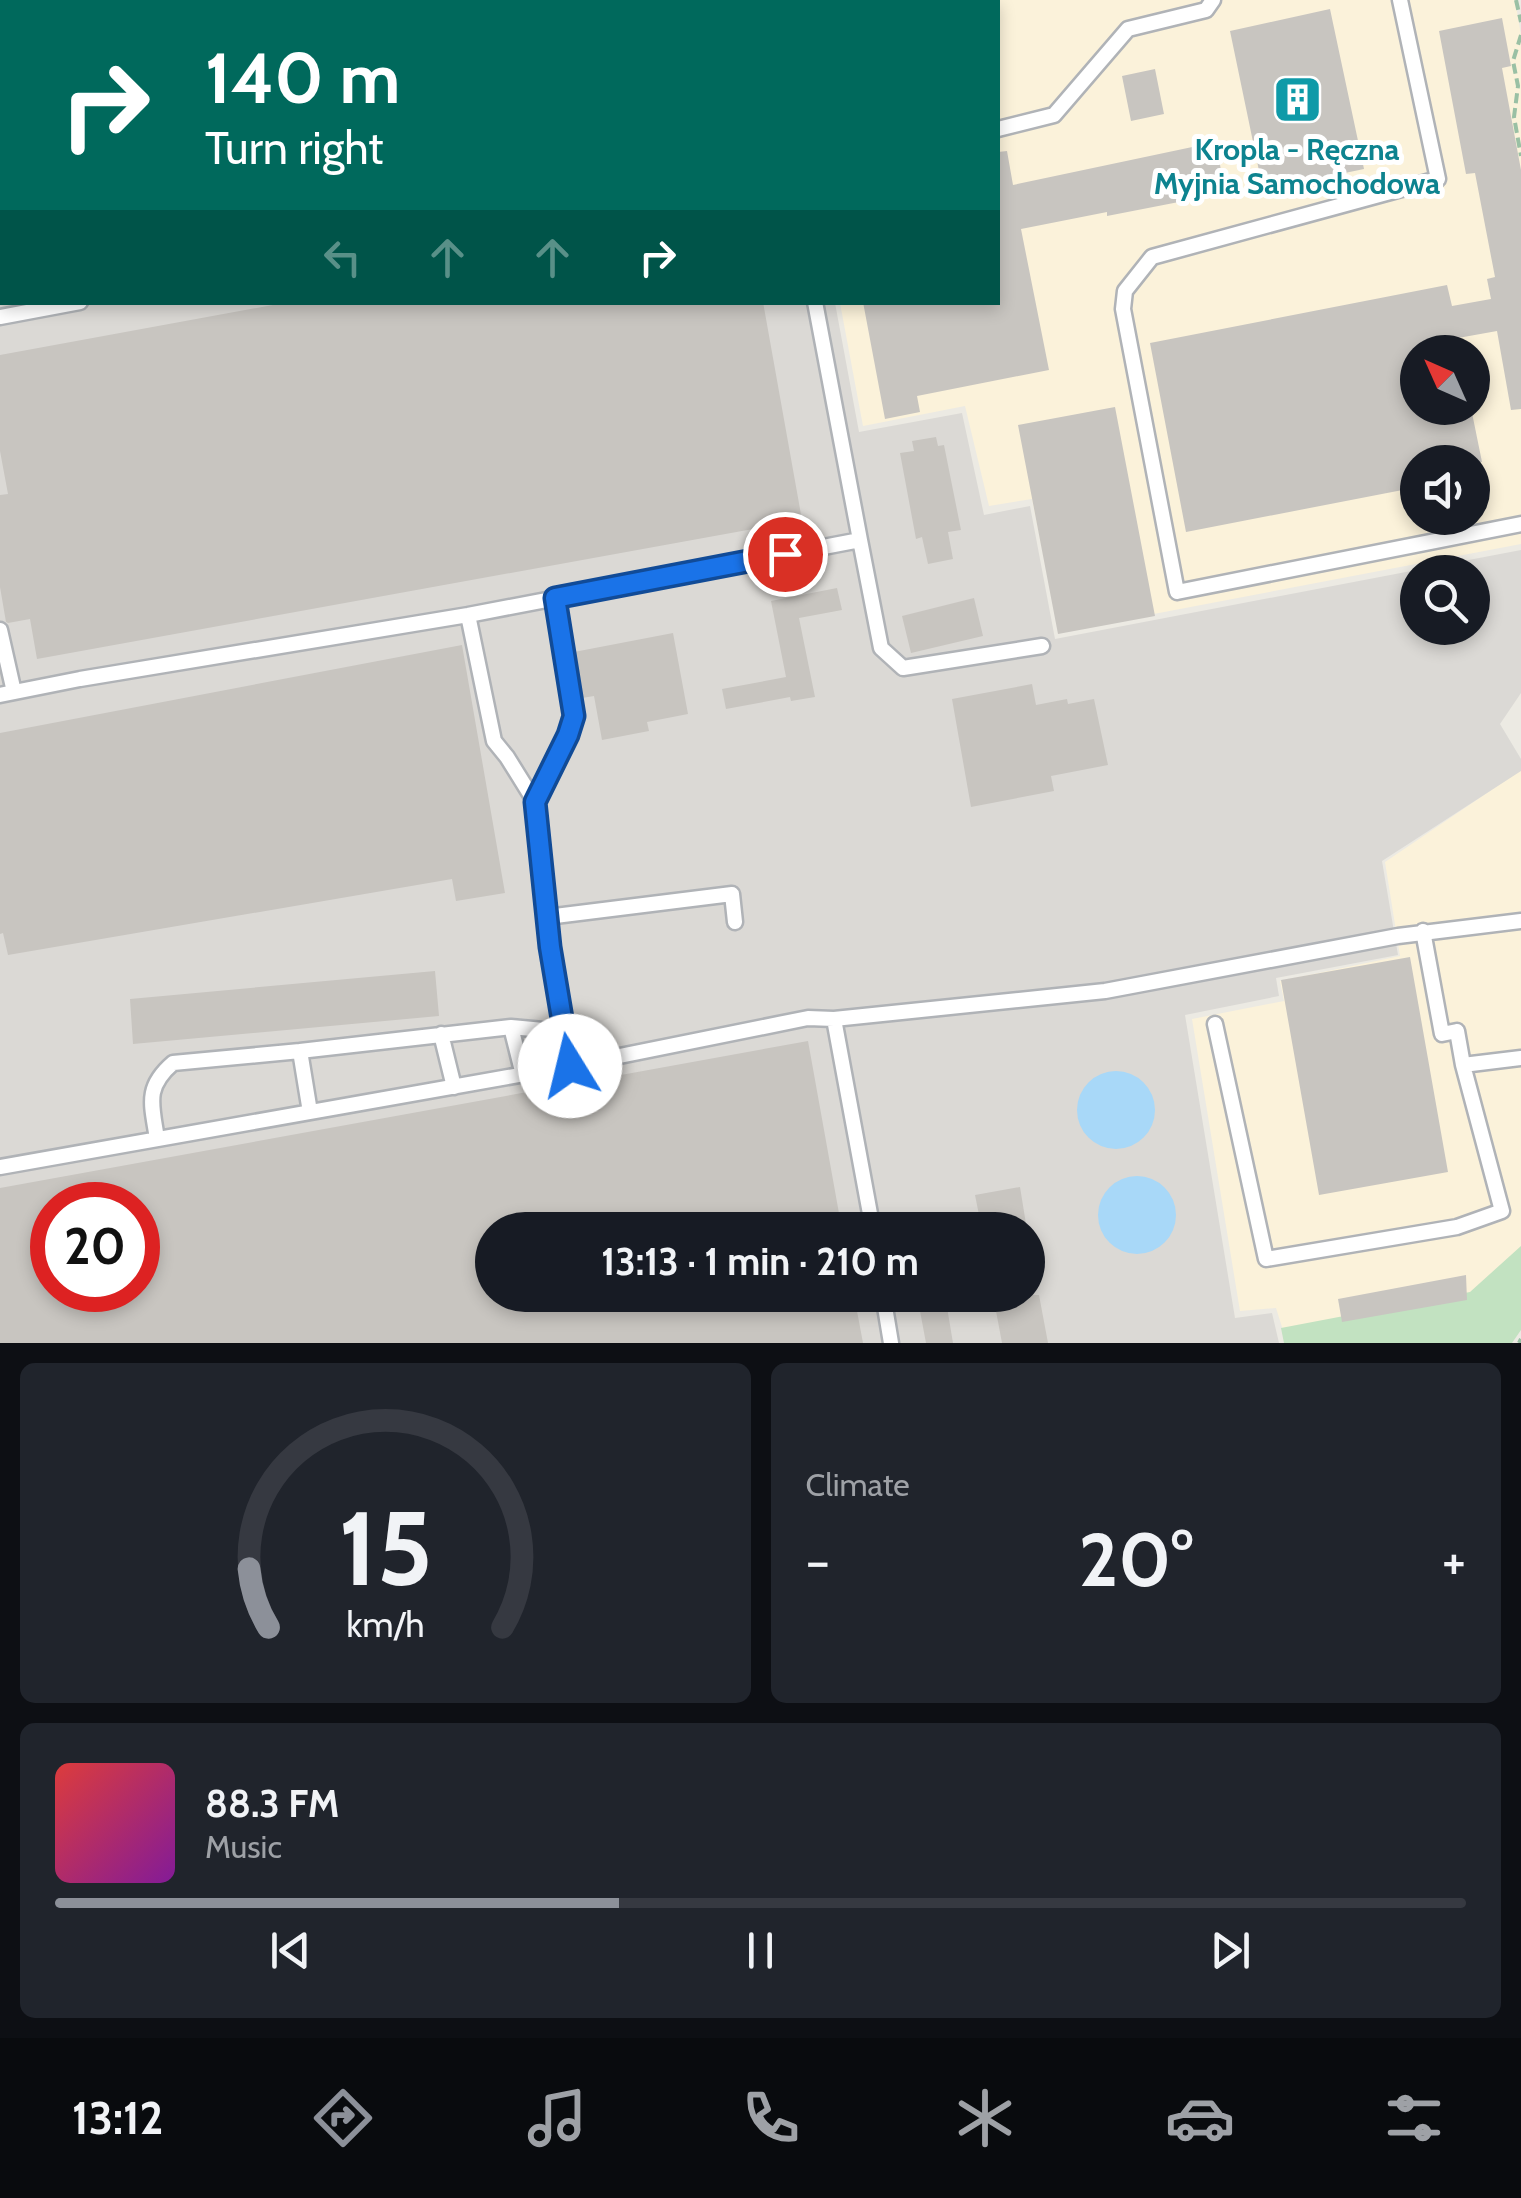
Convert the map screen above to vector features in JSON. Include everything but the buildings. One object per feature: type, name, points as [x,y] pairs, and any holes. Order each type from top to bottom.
[{"type":"lane","points":[[1000,128],[1054,115],[1128,28],[1206,10],[1213,0]]},
{"type":"lane","points":[[1400,0],[1438,179],[1152,258],[1125,290],[1123,309],[1177,592],[1521,524]]},
{"type":"lane","points":[[0,317],[64,305]]},
{"type":"lane","points":[[816,305],[881,648],[903,668],[1042,646]]},
{"type":"lane","points":[[0,630],[7,694],[468,615],[860,540]]},
{"type":"lane","points":[[535,802],[574,716],[555,598]]},
{"type":"lane","points":[[468,615],[494,741],[535,802],[547,917],[570,1066]]},
{"type":"lane","points":[[547,917],[732,894],[736,922]]},
{"type":"lane","points":[[0,1167],[570,1066],[808,1018],[834,1020],[1105,992],[1423,932],[1521,921]]},
{"type":"lane","points":[[1215,1024],[1266,1259],[1457,1227],[1502,1211],[1456,1031],[1442,1034],[1423,932]]},
{"type":"lane","points":[[834,1020],[870,1212]]},
{"type":"lane","points":[[157,1139],[151,1095],[158,1077],[172,1064],[511,1026],[565,1032]]},
{"type":"lane","points":[[511,1026],[523,1074]]},
{"type":"lane","points":[[441,1034],[454,1087]]},
{"type":"lane","points":[[300,1051],[310,1112]]},
{"type":"lane","points":[[1463,1065],[1521,1058]]},
{"type":"lane","points":[[886,1312],[891,1343]]},
{"type":"path","points":[[1516,0],[1521,22]]},
{"type":"path","points":[[1521,35],[1513,61],[1518,86],[1514,117],[1521,156]]},
{"type":"shaded area","points":[[1000,0],[1515,0],[1521,35],[1521,544],[1463,555],[1400,555],[1400,567],[1059,632],[1032,499],[989,506],[965,406],[863,426],[840,305],[1000,305]]},
{"type":"shaded area","points":[[0,305],[835,305],[859,432],[962,413],[984,515],[1030,506],[1055,639],[1400,573],[1400,645],[1490,645],[1490,556],[1521,550],[1521,693],[1500,724],[1521,759],[1521,771],[1382,861],[1398,955],[1276,978],[1279,996],[1185,1015],[1235,1318],[1272,1313],[1279,1343],[0,1343]]},
{"type":"shaded area","points":[[1521,770],[1521,1303],[1287,1343],[1276,1308],[1240,1311],[1192,1019],[1284,1001],[1280,981],[1400,956],[1385,862]]},
{"type":"green space","points":[[1521,1246],[1521,1330],[1512,1343],[1284,1343],[1281,1328],[1470,1292]]},
{"type":"water","points":[[1116,1071],[1144,1082],[1155,1110],[1144,1138],[1116,1149],[1088,1138],[1077,1110],[1088,1082]]},
{"type":"water","points":[[1137,1176],[1165,1187],[1176,1215],[1165,1243],[1137,1254],[1109,1243],[1098,1215],[1109,1187]]},
{"type":"place","name":"Kropla - Ręczna Myjnia Samochodowa","points":[[1297,100]]},
{"type":"route","points":[[570,1066],[550,947],[535,802],[574,716],[555,598],[785,554]]}]
